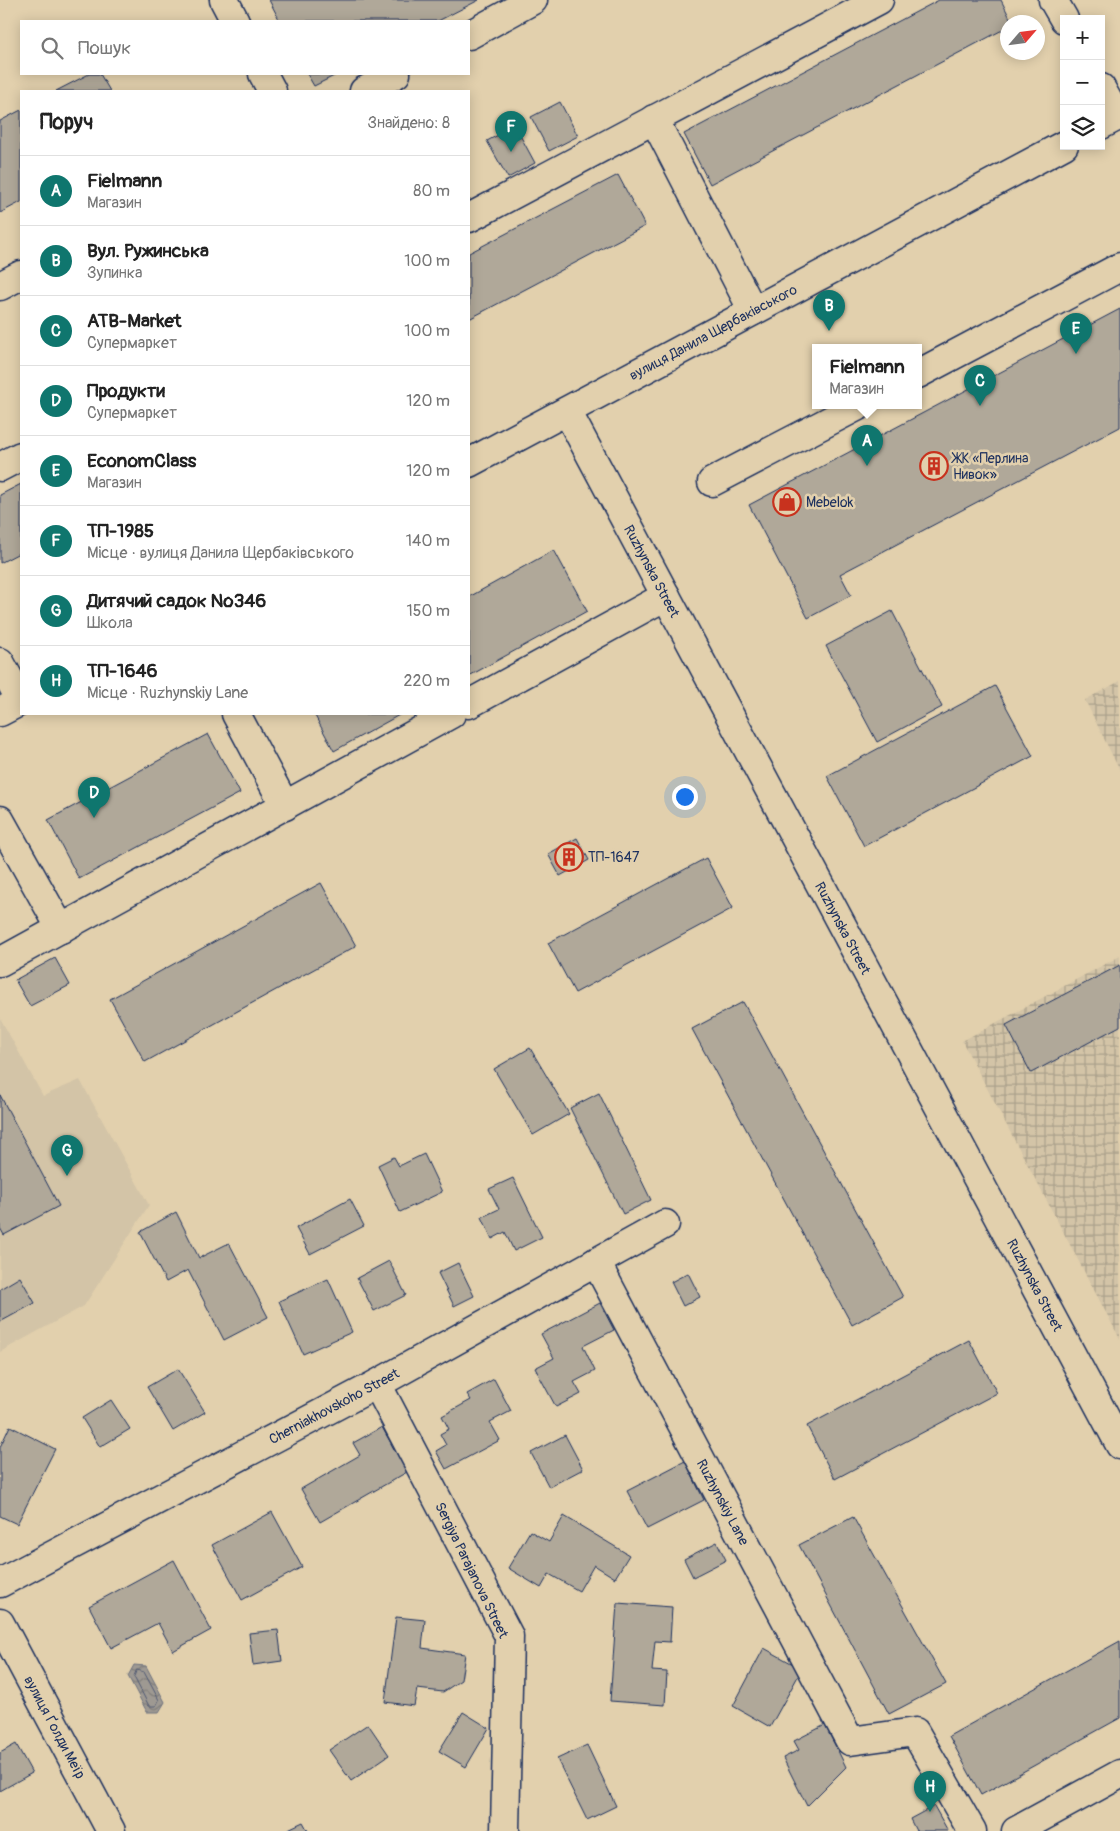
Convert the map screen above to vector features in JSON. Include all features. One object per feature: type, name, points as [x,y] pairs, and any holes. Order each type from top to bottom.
[{"type":"street","points":[[224,0],[234,20]]},
{"type":"street","points":[[470,34],[533,0]]},
{"type":"street","points":[[470,217],[879,0]]},
{"type":"street","points":[[1053,0],[1062,15]]},
{"type":"street","points":[[264,75],[271,90]]},
{"type":"street","points":[[366,90],[394,75]]},
{"type":"street","points":[[1105,98],[1113,119]]},
{"type":"street","points":[[654,119],[753,311]]},
{"type":"street","name":"вулиця Данила Щербаківського","points":[[470,462],[1060,147]]},
{"type":"street","points":[[922,372],[1120,268]]},
{"type":"street","points":[[0,286],[20,276]]},
{"type":"street","points":[[712,482],[852,409]]},
{"type":"street","name":"Ruzhynska Street","points":[[567,411],[1120,1445]]},
{"type":"street","points":[[0,467],[20,457]]},
{"type":"street","points":[[470,703],[666,596]]},
{"type":"street","points":[[0,662],[20,699]]},
{"type":"street","points":[[0,712],[20,702]]},
{"type":"street","points":[[237,715],[285,806]]},
{"type":"street","points":[[0,962],[449,715]]},
{"type":"street","points":[[0,820],[61,929]]},
{"type":"street","name":"Cherniakhovskoho Street","points":[[0,1583],[377,1384],[665,1224]]},
{"type":"street","name":"Ruzhynskiy Lane","points":[[596,1262],[850,1740],[915,1732],[972,1831]]},
{"type":"street","name":"Sergiya Parajanova Street","points":[[377,1384],[508,1636],[505,1831]]},
{"type":"street","name":"вулиця Ґолди Меїр","points":[[0,1623],[111,1831]]},
{"type":"street","points":[[1016,1831],[1120,1774]]},
{"type":"shaded area","points":[[1120,681],[1120,771],[1085,700]]},
{"type":"shaded area","points":[[1120,956],[1120,1339],[962,1041]]},
{"type":"shaded area","points":[[0,1018],[43,1096],[80,1080],[149,1205],[84,1306],[0,1352]]},
{"type":"water","points":[[134,1665],[146,1666],[165,1702],[159,1712],[147,1712],[128,1676]]},
{"type":"building","points":[[269,0],[479,0],[440,20],[279,20]]},
{"type":"building","points":[[939,0],[1001,0],[1008,15],[1000,15],[1000,31],[710,184],[684,134]]},
{"type":"building","points":[[87,75],[101,75],[109,90],[58,90]]},
{"type":"building","points":[[308,75],[336,75],[314,86]]},
{"type":"building","points":[[560,102],[578,136],[549,151],[531,117]]},
{"type":"building","points":[[20,111],[20,203],[0,213],[0,121]]},
{"type":"building","points":[[515,126],[535,163],[508,178],[487,141]]},
{"type":"building","points":[[618,175],[645,226],[470,318],[470,252]]},
{"type":"building","name":"ЖК «Перлина Нивок»","points":[[1120,309],[1120,427],[840,574],[851,595],[808,618],[749,505]]},
{"type":"building","points":[[20,485],[20,553],[0,563],[0,495]]},
{"type":"building","points":[[554,550],[587,611],[470,675],[470,596]]},
{"type":"building","points":[[892,611],[942,707],[877,742],[826,646]]},
{"type":"building","points":[[995,686],[1033,756],[864,846],[827,776]]},
{"type":"building","points":[[315,715],[399,715],[334,751]]},
{"type":"building","points":[[208,734],[240,793],[79,879],[48,820]]},
{"type":"building","name":"ТП-1647","points":[[577,838],[589,860],[560,876],[548,854]]},
{"type":"building","points":[[706,858],[733,908],[575,993],[548,943]]},
{"type":"building","points":[[321,883],[356,946],[145,1062],[110,999]]},
{"type":"building","points":[[55,958],[70,985],[30,1006],[15,980]]},
{"type":"building","points":[[1120,965],[1120,1026],[1031,1073],[1006,1025]]},
{"type":"building","points":[[743,1002],[903,1297],[852,1325],[692,1029]]},
{"type":"building","points":[[530,1048],[569,1114],[533,1135],[494,1069]]},
{"type":"building","points":[[599,1093],[651,1200],[623,1214],[570,1108]]},
{"type":"building","points":[[0,1095],[59,1206],[4,1235],[0,1228]]},
{"type":"building","points":[[424,1154],[442,1192],[400,1212],[378,1165],[394,1157],[399,1166]]},
{"type":"building","points":[[513,1178],[542,1237],[514,1251],[505,1232],[492,1239],[482,1217],[499,1209],[489,1189]]},
{"type":"building","points":[[350,1199],[364,1226],[310,1254],[296,1228]]},
{"type":"building","points":[[176,1212],[199,1258],[229,1243],[268,1317],[224,1340],[188,1270],[166,1282],[140,1232]]},
{"type":"building","points":[[389,1261],[406,1295],[374,1311],[357,1278]]},
{"type":"building","points":[[458,1263],[474,1296],[454,1306],[438,1273]]},
{"type":"building","points":[[688,1273],[700,1297],[683,1306],[671,1282]]},
{"type":"building","points":[[20,1277],[35,1303],[0,1322],[0,1289]]},
{"type":"building","points":[[328,1279],[352,1332],[303,1354],[279,1301]]},
{"type":"building","points":[[600,1303],[614,1330],[583,1346],[595,1371],[574,1382],[581,1394],[556,1407],[535,1368],[554,1358],[541,1334]]},
{"type":"building","points":[[969,1340],[997,1393],[835,1479],[807,1426]]},
{"type":"building","points":[[178,1369],[205,1412],[173,1431],[147,1387]]},
{"type":"building","points":[[494,1379],[511,1411],[490,1422],[500,1440],[446,1469],[436,1451],[446,1445],[440,1434],[449,1429],[442,1416],[471,1400],[467,1394]]},
{"type":"building","points":[[111,1400],[130,1429],[100,1447],[82,1418]]},
{"type":"building","points":[[10,1426],[55,1449],[17,1524],[0,1516],[0,1447]]},
{"type":"building","points":[[382,1427],[407,1472],[320,1522],[301,1489],[360,1455],[353,1443]]},
{"type":"building","points":[[565,1435],[583,1469],[549,1487],[531,1453]]},
{"type":"building","points":[[685,1461],[704,1500],[647,1529],[627,1491]]},
{"type":"building","points":[[272,1512],[302,1567],[242,1600],[212,1545]]},
{"type":"building","points":[[564,1516],[629,1555],[615,1578],[594,1565],[579,1591],[549,1574],[541,1588],[508,1568],[530,1531],[549,1542]]},
{"type":"building","points":[[853,1517],[946,1684],[889,1714],[799,1545]]},
{"type":"building","points":[[717,1542],[726,1560],[693,1577],[684,1559]]},
{"type":"building","points":[[174,1560],[211,1630],[173,1651],[158,1623],[111,1648],[89,1606]]},
{"type":"building","points":[[617,1603],[672,1607],[670,1642],[655,1641],[652,1671],[667,1672],[665,1705],[610,1701]]},
{"type":"building","points":[[396,1617],[425,1620],[422,1648],[465,1654],[461,1680],[443,1692],[417,1689],[414,1706],[385,1702]]},
{"type":"building","points":[[278,1630],[282,1661],[253,1665],[249,1633]]},
{"type":"building","points":[[1120,1641],[1120,1718],[981,1795],[949,1736]]},
{"type":"building","points":[[764,1648],[802,1669],[770,1727],[733,1706]]},
{"type":"building","points":[[463,1712],[489,1728],[466,1767],[439,1751]]},
{"type":"building","points":[[368,1724],[389,1755],[351,1781],[329,1750]]},
{"type":"building","points":[[825,1725],[846,1767],[807,1806],[783,1758],[799,1750],[794,1741]]},
{"type":"building","points":[[16,1744],[32,1773],[0,1791],[0,1753]]},
{"type":"building","points":[[587,1745],[616,1806],[587,1820],[557,1759]]},
{"type":"building","points":[[934,1806],[948,1831],[916,1831],[910,1819]]},
{"type":"building","points":[[303,1822],[308,1831],[284,1831]]},
{"type":"place","name":"ТП-1985","points":[[511,152]]},
{"type":"place","name":"Вул. Ружинська","points":[[829,331]]},
{"type":"place","name":"EconomClass","points":[[1076,354]]},
{"type":"place","name":"ATB-Market","points":[[980,406]]},
{"type":"place","name":"Fielmann","points":[[867,466]]},
{"type":"place","name":"ЖК «Перлина Нивок»","points":[[934,466]]},
{"type":"place","name":"Mebelok","points":[[787,502]]},
{"type":"place","name":"Продукти","points":[[94,818]]},
{"type":"place","name":"ТП-1647","points":[[569,857]]},
{"type":"place","name":"Дитячий садок №346","points":[[67,1176]]},
{"type":"place","name":"ТП-1646","points":[[930,1812]]}]
